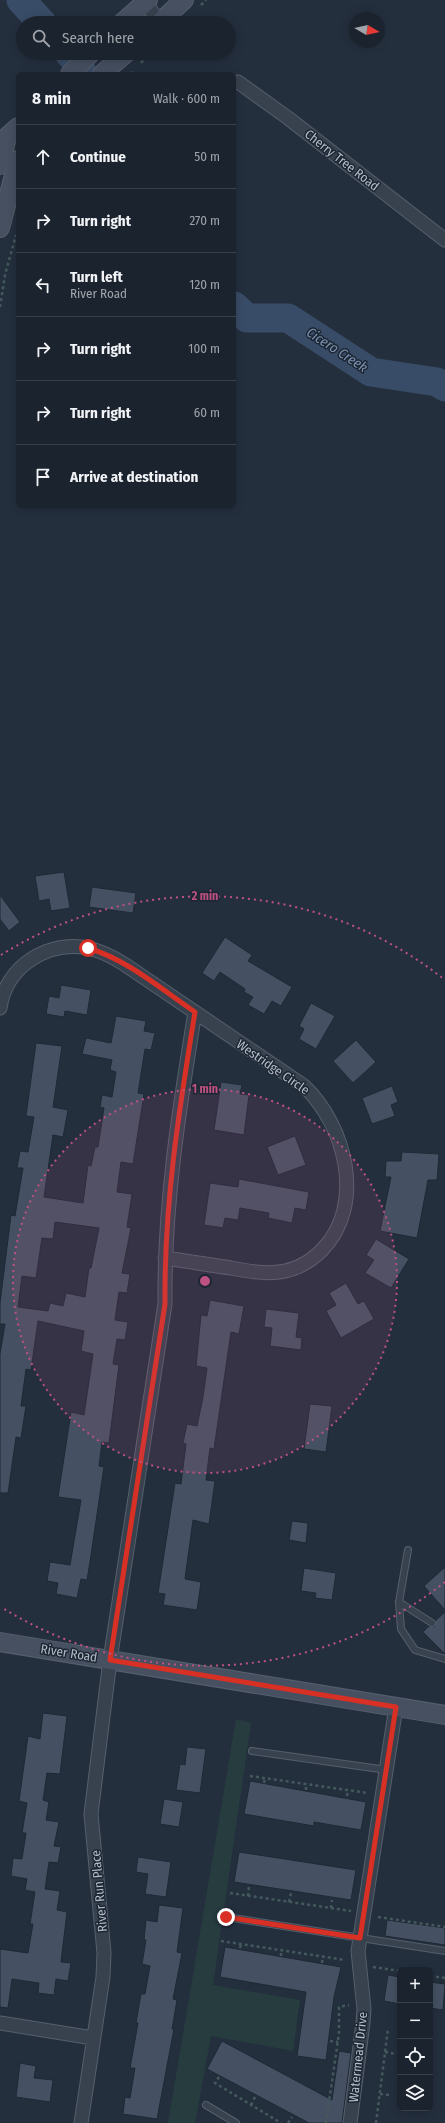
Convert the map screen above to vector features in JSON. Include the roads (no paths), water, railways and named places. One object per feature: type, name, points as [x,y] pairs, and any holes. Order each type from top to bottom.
[{"type":"main road","points":[[167,16],[184,0]]},
{"type":"main road","points":[[129,16],[145,1]]},
{"type":"main road","points":[[72,72],[84,60]]},
{"type":"main road","points":[[104,72],[118,60]]},
{"type":"main road","points":[[0,165],[13,132]]},
{"type":"main road","points":[[0,228],[16,168]]},
{"type":"main road","name":"River Road","points":[[0,1642],[445,1715]]},
{"type":"street","points":[[145,1],[155,16]]},
{"type":"street","name":"Cherry Tree Road","points":[[238,82],[288,118],[445,240]]},
{"type":"street","name":"Westridge Circle","points":[[0,1008],[6,987],[16,972],[29,961],[43,952],[60,948],[88,948],[107,954],[195,1012],[304,1086],[317,1099],[339,1144],[348,1185],[342,1221],[332,1240],[316,1255],[301,1266],[279,1272],[260,1273],[165,1258]]},
{"type":"street","name":"River Run Place","points":[[81,2123],[104,1953],[91,1814],[110,1660],[165,1304],[165,1258],[173,1150],[195,1012]]},
{"type":"street","name":"Watermead Drive","points":[[350,2123],[364,2009],[358,1951],[396,1707]]},
{"type":"street","points":[[0,2023],[93,2038]]},
{"type":"lane","points":[[408,1550],[399,1602],[402,1629],[414,1650],[445,1659]]},
{"type":"lane","points":[[399,1602],[432,1623]]},
{"type":"lane","points":[[252,1751],[386,1770]]},
{"type":"lane","points":[[226,1917],[445,1951]]},
{"type":"lane","points":[[206,2105],[236,2123]]},
{"type":"waterway","name":"Cicero Creek","points":[[21,0],[36,16]]},
{"type":"waterway","name":"Cicero Creek","points":[[75,60],[82,72]]},
{"type":"waterway","name":"Cicero Creek","points":[[236,308],[247,318],[288,318],[371,372],[437,382],[445,387]]}]
